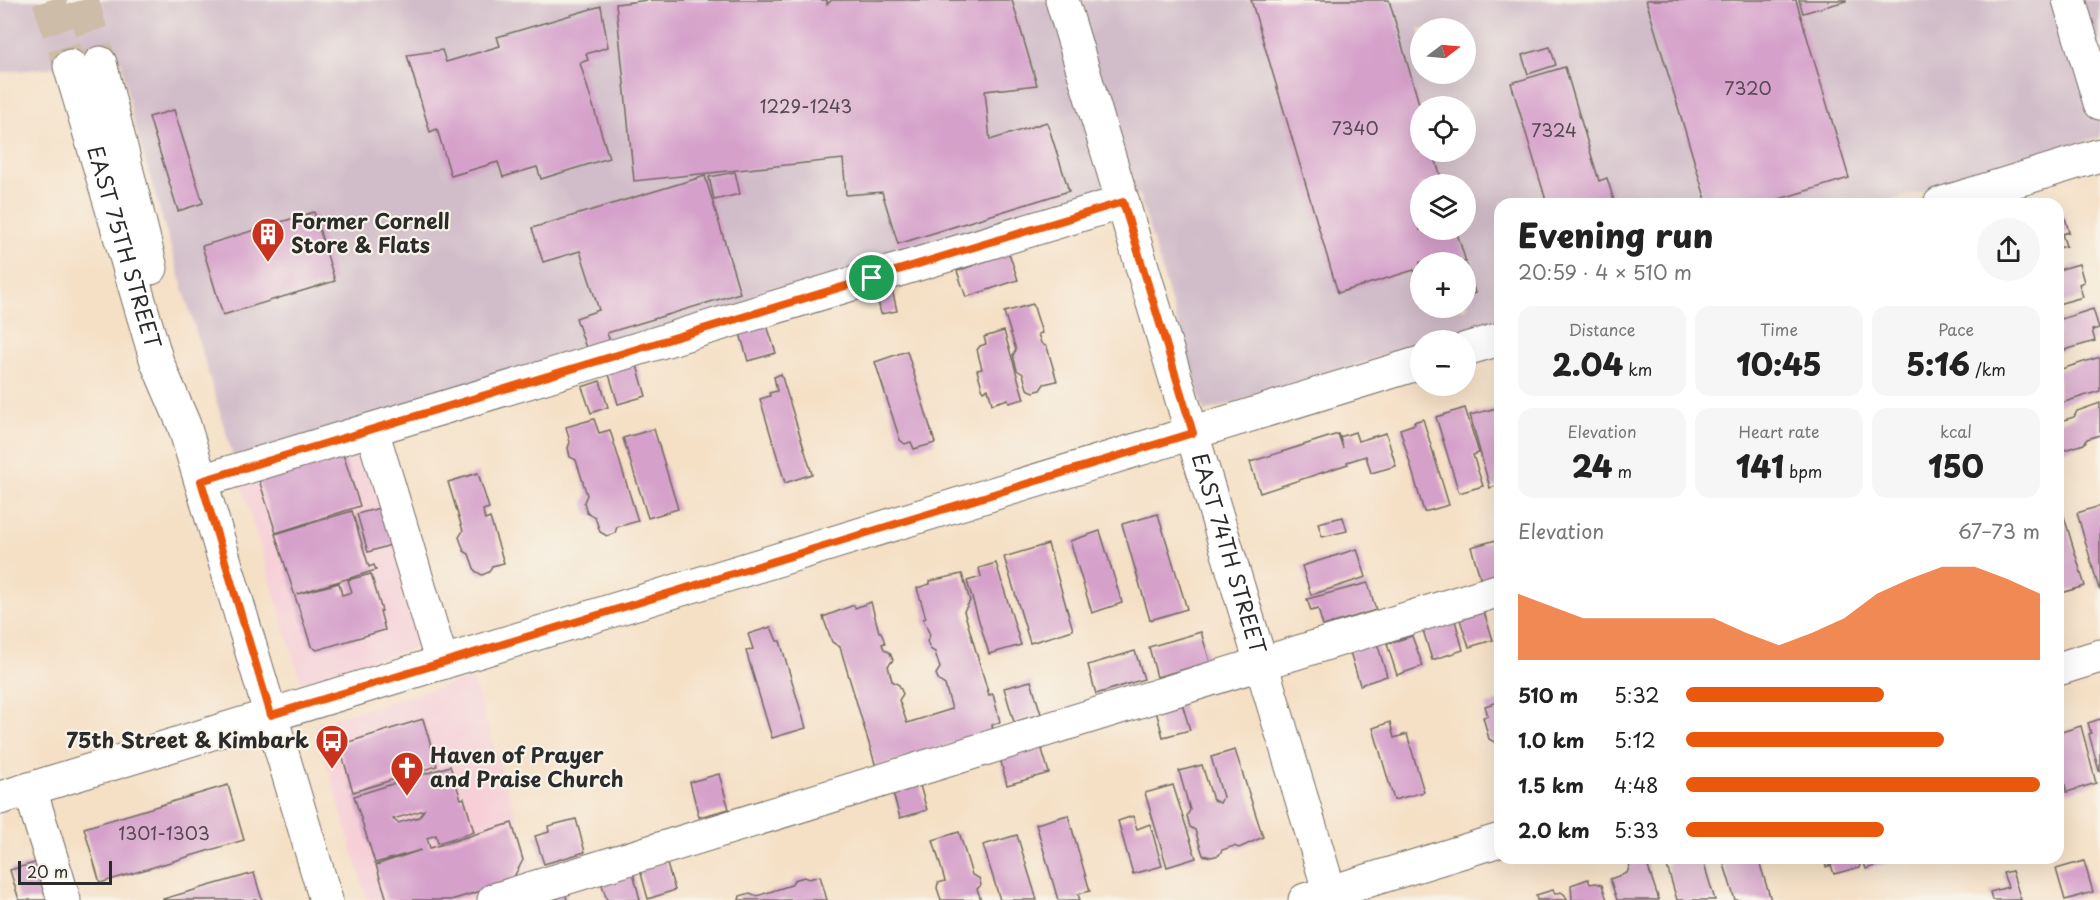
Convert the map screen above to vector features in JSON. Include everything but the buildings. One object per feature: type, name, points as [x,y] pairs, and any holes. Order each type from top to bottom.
[{"type":"street","name":"EAST 74TH STREET","points":[[1062,0],[1261,663],[1322,897]]},
{"type":"street","points":[[2069,0],[2100,102]]},
{"type":"street","name":"EAST 75TH STREET","points":[[85,65],[157,362],[184,425],[326,900]]},
{"type":"street","points":[[1960,198],[2100,155]]},
{"type":"street","points":[[201,481],[1123,202]]},
{"type":"street","points":[[1476,346],[1494,341]]},
{"type":"street","points":[[64,900],[15,793],[1410,366]]},
{"type":"street","points":[[372,430],[442,663]]},
{"type":"street","points":[[494,900],[1494,592]]},
{"type":"street","points":[[2064,667],[2100,656]]},
{"type":"street","points":[[1322,897],[1494,842]]},
{"type":"shaded area","points":[[0,0],[2100,0],[2100,137],[1901,198],[1494,198],[1494,323],[1470,330],[1410,330],[1410,348],[1204,412],[1139,194],[237,470],[133,120],[121,60],[0,73]]},
{"type":"shaded area","points":[[372,430],[436,641],[301,683],[237,470]]},
{"type":"shaded area","points":[[472,677],[538,886],[516,900],[367,900],[315,724]]},
{"type":"tunnel","points":[[49,0],[70,66]]},
{"type":"tunnel","points":[[82,0],[100,63]]},
{"type":"place","name":"Former Cornell Store & Flats","points":[[268,263]]},
{"type":"place","name":"75th Street & Kimbark","points":[[332,770]]},
{"type":"place","name":"Haven of Prayer and Praise Church","points":[[407,797]]},
{"type":"route","points":[[1123,202],[1193,433],[271,715],[201,481],[872,278],[1123,202]]}]
